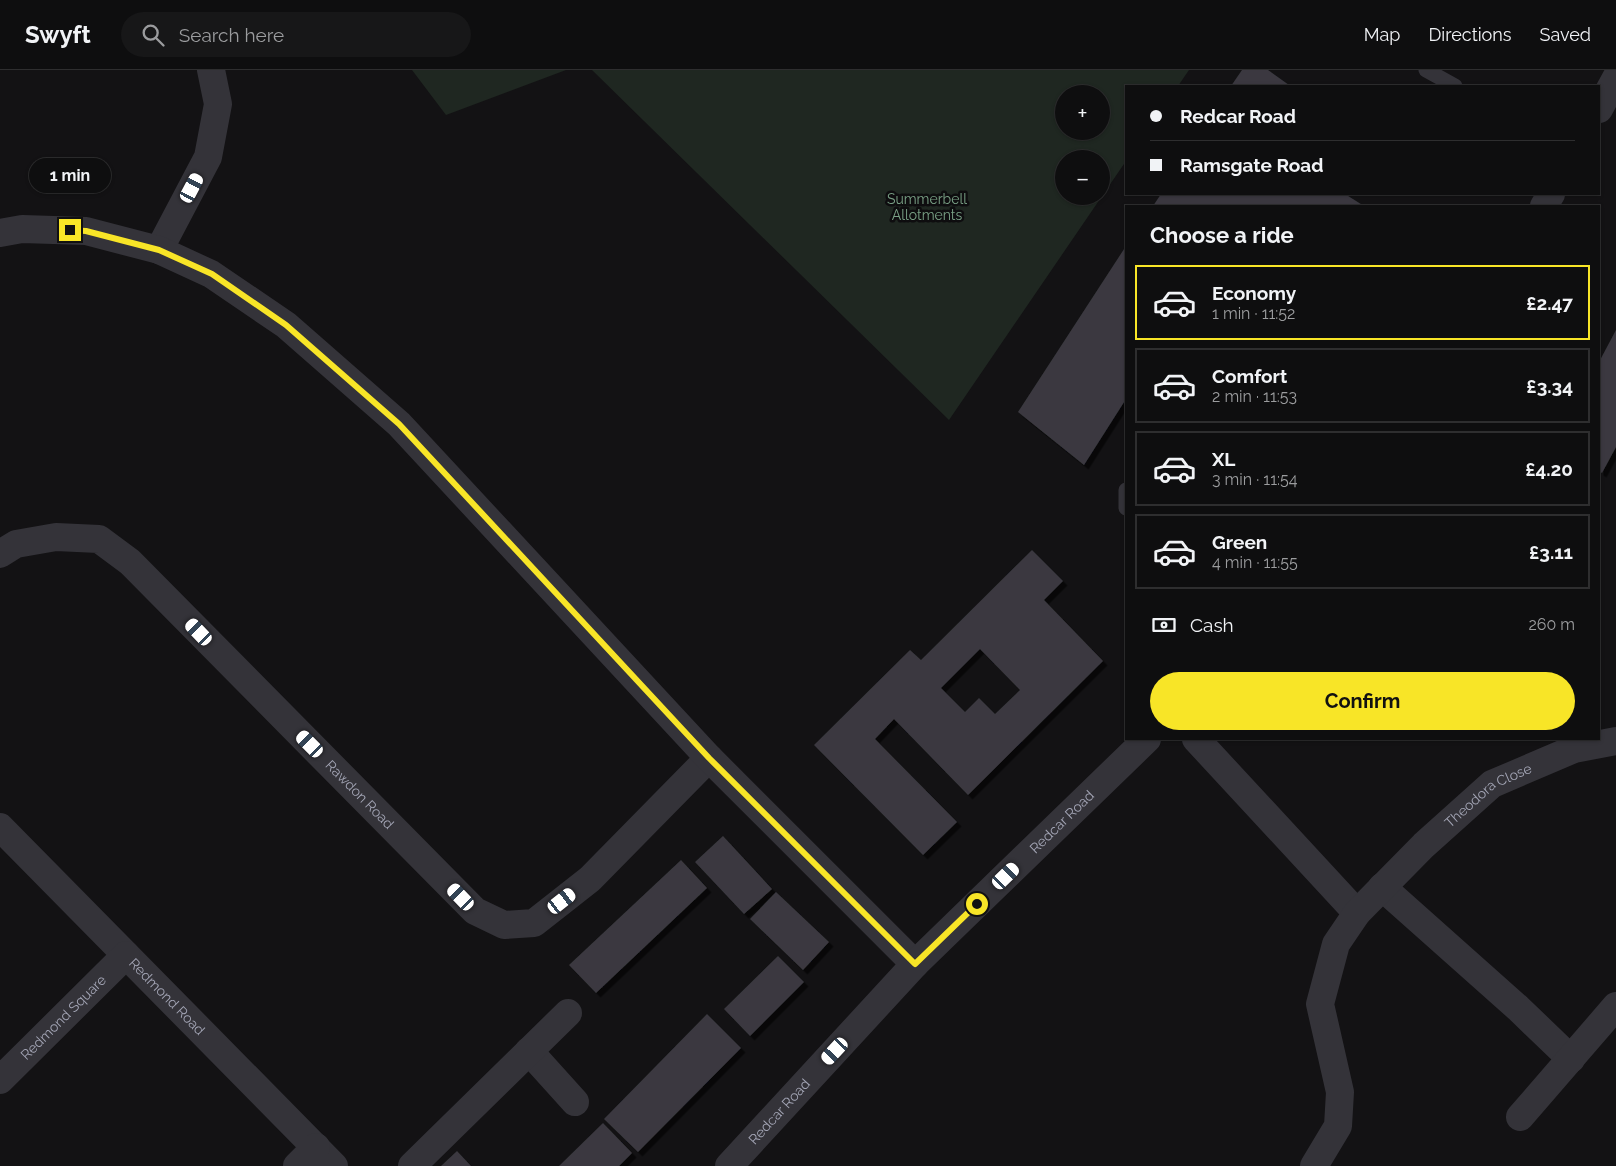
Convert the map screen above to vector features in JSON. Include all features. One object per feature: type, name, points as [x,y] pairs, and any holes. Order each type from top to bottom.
[{"type":"street","points":[[159,250],[208,157],[218,104],[211,70]]},
{"type":"street","points":[[1600,106],[1616,78]]},
{"type":"street","points":[[0,233],[22,229],[86,231],[159,250],[212,274],[286,325],[399,424],[709,758],[915,964]]},
{"type":"street","name":"Rawdon Road","points":[[0,554],[16,544],[56,536],[99,539],[107,544],[130,562],[475,911],[504,925],[534,923],[590,879],[709,758]]},
{"type":"street","name":"Redcar Road","points":[[729,1166],[915,964],[1146,740]]},
{"type":"street","points":[[1197,740],[1357,913]]},
{"type":"street","name":"Theodora Close","points":[[1314,1166],[1338,1126],[1340,1092],[1320,1004],[1336,944],[1357,913],[1424,845],[1492,784],[1574,749],[1616,741]]},
{"type":"street","name":"Redmond Road","points":[[0,827],[126,955],[316,1160]]},
{"type":"street","points":[[1382,887],[1518,1008],[1572,1060]]},
{"type":"street","name":"Redmond Square","points":[[0,1080],[126,955]]},
{"type":"street","points":[[1520,1117],[1572,1060],[1616,1006]]},
{"type":"street","points":[[412,1166],[568,1012]]},
{"type":"street","points":[[529,1051],[575,1102]]},
{"type":"lane","points":[[1426,70],[1453,85]]},
{"type":"green space","points":[[412,70],[566,70],[446,115]]},
{"type":"green space","name":"Summerbell Allotments","points":[[592,70],[1189,70],[1179,85],[1125,85],[1125,162],[1110,184],[1110,150],[1055,150],[1055,205],[1096,205],[949,420]]},
{"type":"building","points":[[1242,70],[1268,70],[1289,85],[1232,85]]},
{"type":"building","points":[[1160,195],[1347,195],[1362,205],[1154,205]]},
{"type":"building","points":[[1125,248],[1125,401],[1084,465],[1018,412]]},
{"type":"building","points":[[1616,330],[1616,447],[1602,473],[1600,472],[1600,360]]},
{"type":"building","points":[[1032,550],[1063,581],[1044,600],[1103,661],[968,795],[894,719],[875,739],[957,822],[923,855],[814,745],[910,650],[921,660]],"holes":[[[980,649],[1020,690],[995,714],[979,698],[965,712],[941,688]]]},
{"type":"building","points":[[723,836],[772,889],[744,914],[695,862]]},
{"type":"building","points":[[681,860],[707,888],[596,993],[569,965]]},
{"type":"building","points":[[776,892],[829,942],[803,970],[750,919]]},
{"type":"building","points":[[778,956],[804,982],[750,1036],[724,1009]]},
{"type":"building","points":[[707,1014],[741,1048],[638,1152],[604,1119]]},
{"type":"building","points":[[603,1123],[632,1153],[619,1166],[559,1166]]},
{"type":"building","points":[[457,1151],[471,1166],[441,1166]]},
{"type":"route","points":[[70,230],[86,231],[159,250],[212,274],[286,325],[399,424],[709,758],[915,964],[977,904]]}]
